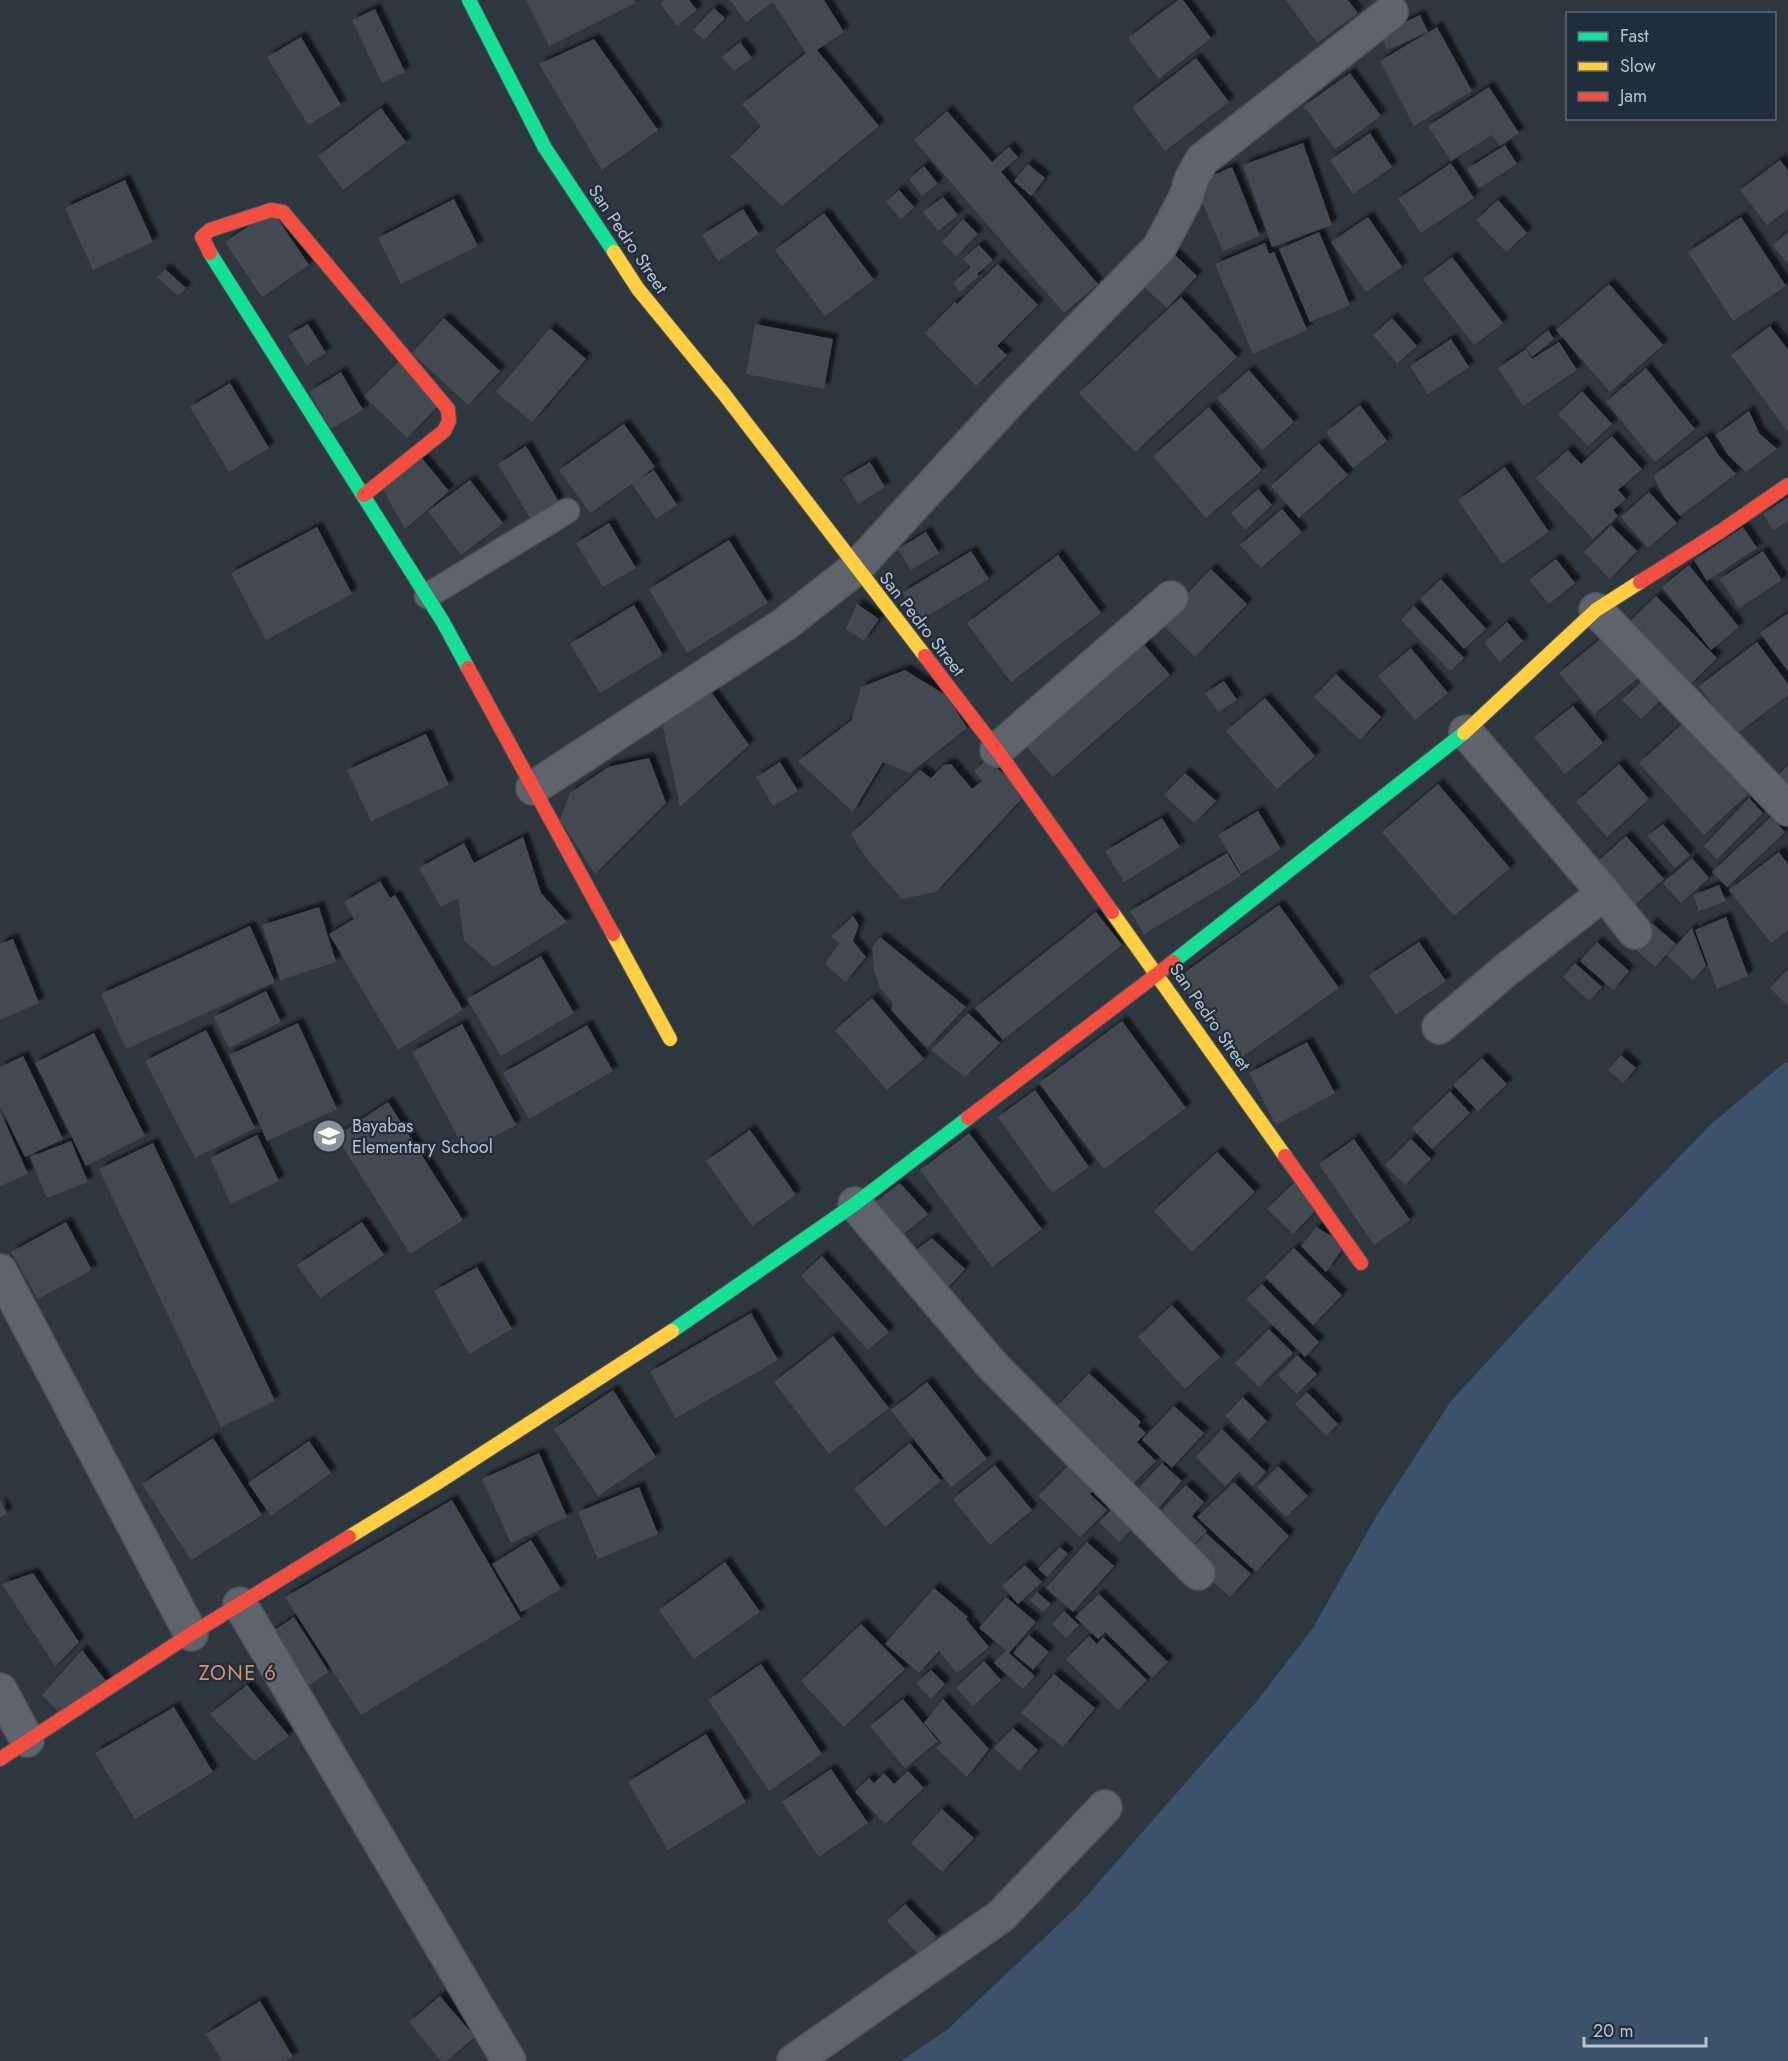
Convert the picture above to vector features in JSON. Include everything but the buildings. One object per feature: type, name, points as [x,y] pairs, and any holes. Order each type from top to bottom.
[{"type":"street","name":"San Pedro Street","points":[[469,0],[545,148],[638,289],[724,394],[997,750],[1361,1263]]},
{"type":"street","points":[[533,788],[786,624],[856,568],[1018,392],[1159,248],[1182,206],[1191,180],[1202,160],[1391,12]]},
{"type":"street","points":[[364,495],[444,432],[449,426],[451,417],[448,409],[283,212],[272,210],[210,230],[202,237],[206,247],[427,596],[670,1039]]},
{"type":"street","points":[[0,1759],[191,1634],[437,1483],[675,1330],[855,1204],[1157,974],[1466,732],[1596,610],[1721,531],[1788,484]]},
{"type":"street","points":[[997,750],[1171,598]]},
{"type":"street","points":[[1596,610],[1788,808]]},
{"type":"street","points":[[1466,732],[1635,932]]},
{"type":"street","points":[[1439,1027],[1506,970],[1604,893]]},
{"type":"street","points":[[855,1204],[992,1365],[1198,1573]]},
{"type":"street","points":[[0,1271],[191,1634]]},
{"type":"street","points":[[240,1604],[509,2061]]},
{"type":"street","points":[[0,1690],[27,1740]]},
{"type":"street","points":[[794,2061],[1001,1916],[1105,1807]]},
{"type":"lane","points":[[427,596],[567,511]]},
{"type":"water","points":[[1788,1062],[1788,2061],[901,2061],[948,2029],[1078,1906],[1257,1701],[1313,1628],[1376,1517],[1451,1401],[1589,1251],[1710,1125]]},
{"type":"traffic: fast","points":[[469,0],[545,148],[614,252]]},
{"type":"traffic: fast","points":[[210,253],[443,622],[468,668]]},
{"type":"traffic: fast","points":[[1173,962],[1464,733]]},
{"type":"traffic: fast","points":[[672,1331],[855,1204],[968,1118]]},
{"type":"traffic: slow","points":[[614,252],[638,289],[724,394],[925,656]]},
{"type":"traffic: slow","points":[[1464,733],[1596,610],[1640,582]]},
{"type":"traffic: slow","points":[[1112,912],[1285,1156]]},
{"type":"traffic: slow","points":[[613,934],[670,1039]]},
{"type":"traffic: slow","points":[[349,1537],[672,1331]]},
{"type":"traffic: jam","points":[[210,253],[202,237],[210,230],[271,210],[283,212],[448,409],[449,421],[444,431],[364,495]]},
{"type":"traffic: jam","points":[[1640,582],[1788,485]]},
{"type":"traffic: jam","points":[[925,656],[997,750],[1112,912]]},
{"type":"traffic: jam","points":[[468,668],[613,934]]},
{"type":"traffic: jam","points":[[968,1118],[1173,962]]},
{"type":"traffic: jam","points":[[1285,1156],[1361,1263]]},
{"type":"traffic: jam","points":[[0,1759],[191,1634],[349,1537]]},
{"type":"place","name":"Bayabas Elementary School","points":[[329,1136]]},
{"type":"district","name":"ZONE 6","points":[[238,1673]]}]
